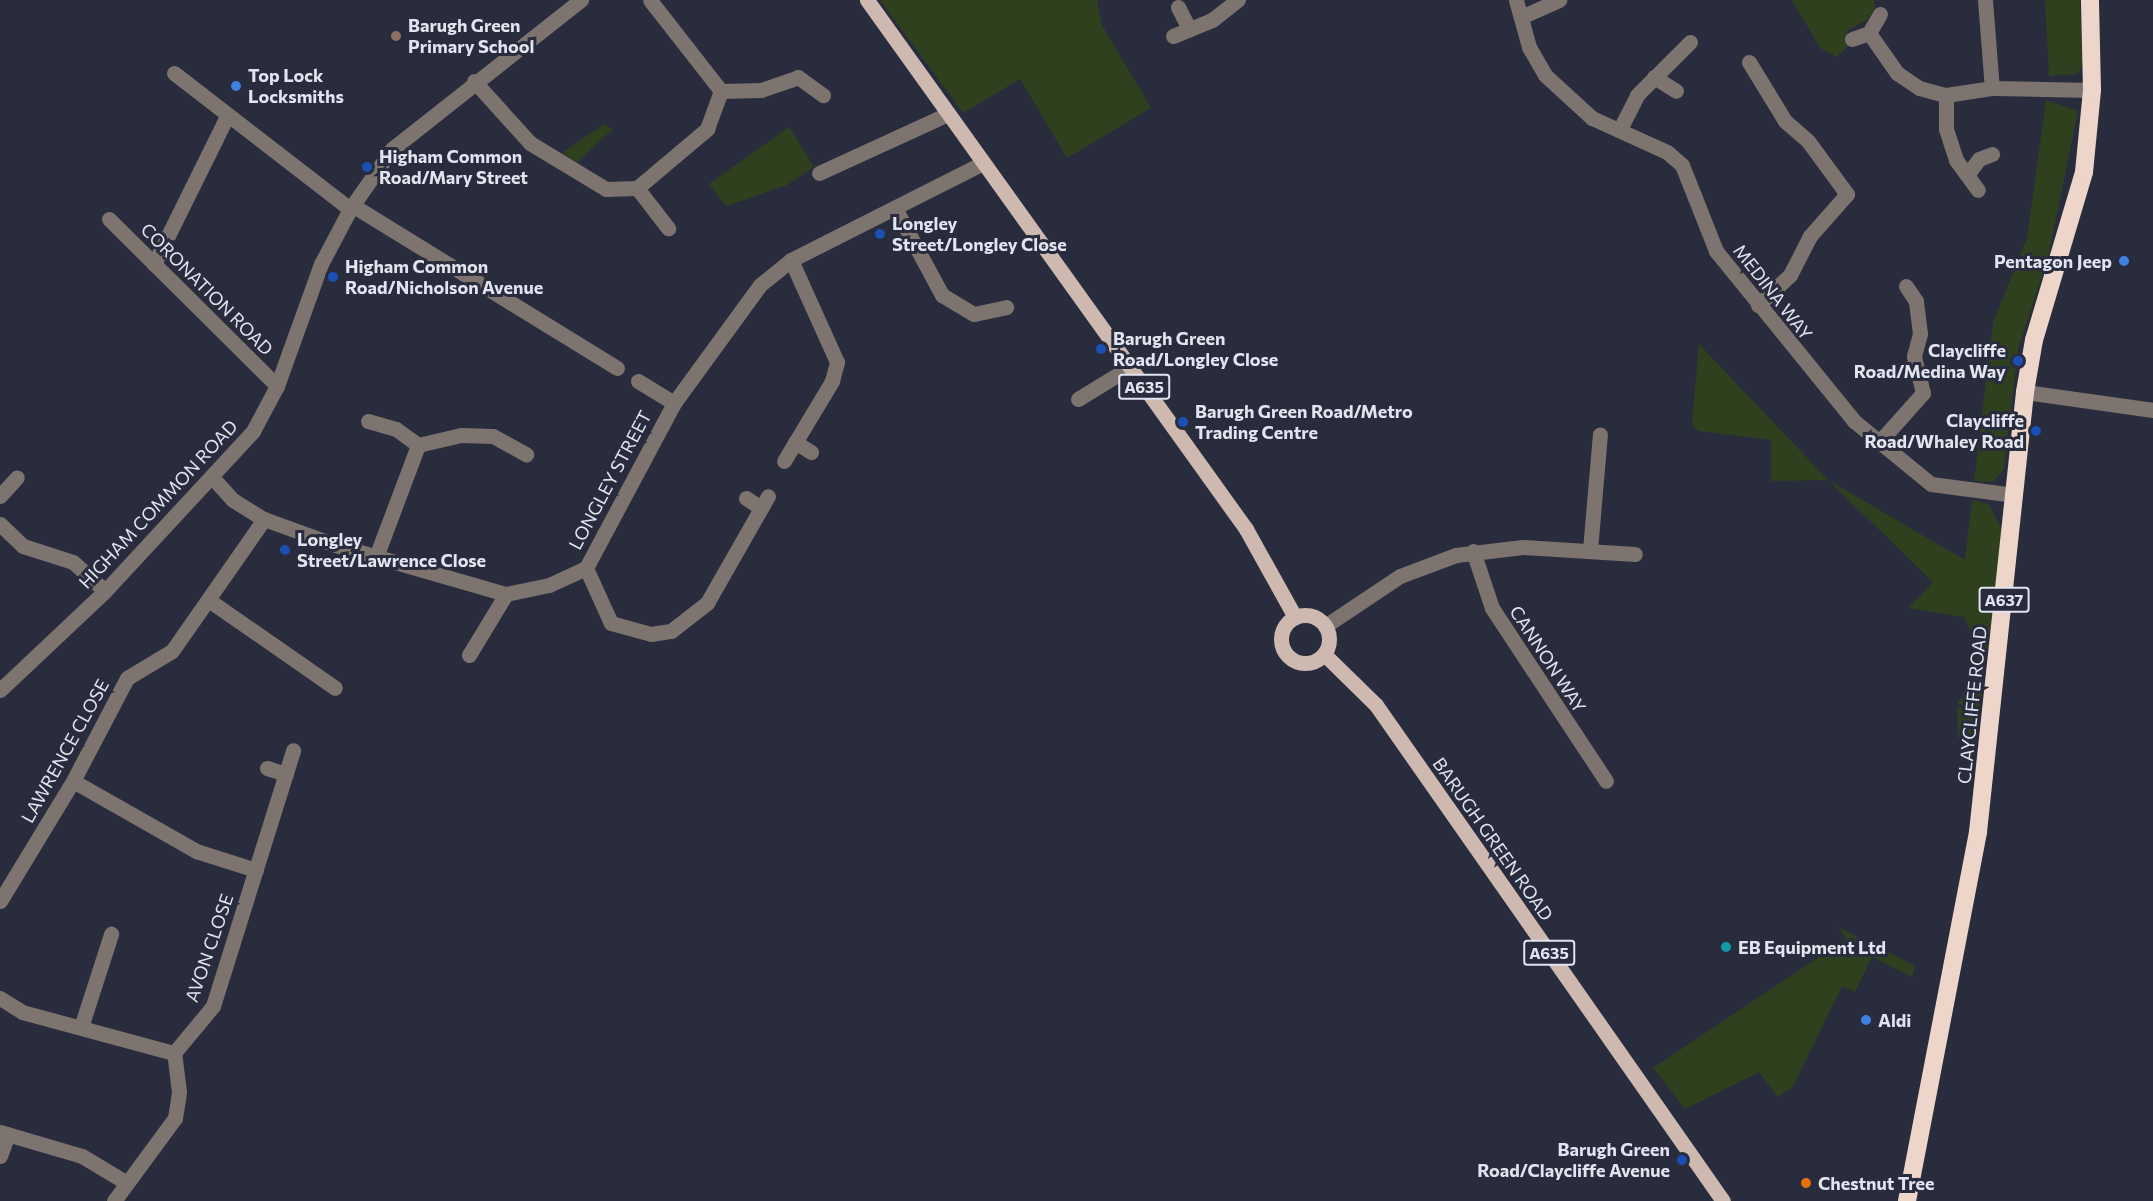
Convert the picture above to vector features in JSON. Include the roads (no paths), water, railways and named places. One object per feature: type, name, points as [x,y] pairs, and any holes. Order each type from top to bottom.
[{"type":"highway","name":"CLAYCLIFFE ROAD","points":[[1906,1201],[1975,857],[2025,392],[2034,340],[2084,171],[2092,90],[2090,0]]},
{"type":"main road","name":"A635","points":[[867,0],[1246,529],[1295,617]]},
{"type":"main road","points":[[1310,615],[1325,626],[1329,642],[1324,654],[1303,663],[1284,652],[1282,632],[1295,617],[1310,615]]},
{"type":"main road","name":"BARUGH GREEN ROAD","points":[[1324,654],[1376,705],[1723,1201]]},
{"type":"street","name":"HIGHAM COMMON ROAD","points":[[0,690],[105,591],[254,431],[277,386],[306,298],[351,207],[392,149],[474,81],[581,0]]},
{"type":"street","points":[[650,0],[721,91]]},
{"type":"street","points":[[1173,36],[1238,0]]},
{"type":"street","name":"MEDINA WAY","points":[[1516,0],[1529,47],[1545,75],[1592,118],[1620,129],[1682,165],[1716,251],[1834,400],[1931,484],[2014,495]]},
{"type":"street","points":[[1521,17],[1559,0]]},
{"type":"street","points":[[1985,0],[1992,88]]},
{"type":"street","points":[[1178,7],[1189,29]]},
{"type":"street","points":[[1852,39],[1869,33],[1880,14]]},
{"type":"street","points":[[1869,33],[1897,73],[1919,88],[1946,95],[1992,88],[2092,90]]},
{"type":"street","points":[[1620,129],[1653,77],[1690,42]]},
{"type":"street","points":[[1749,62],[1785,121],[1808,141],[1847,194],[1810,236],[1790,275],[1758,305]]},
{"type":"street","points":[[174,73],[227,116],[351,207],[617,368]]},
{"type":"street","points":[[721,91],[761,90],[798,77],[823,95]]},
{"type":"street","points":[[1653,77],[1676,91]]},
{"type":"street","points":[[474,81],[530,143],[606,189],[637,188],[707,129],[721,91]]},
{"type":"street","points":[[1946,95],[1946,129],[1967,175],[1978,190]]},
{"type":"street","points":[[819,173],[948,114]]},
{"type":"street","points":[[154,264],[227,116]]},
{"type":"street","points":[[1967,175],[1979,159],[1992,154]]},
{"type":"street","name":"LONGLEY STREET","points":[[212,477],[233,500],[264,519],[376,557],[506,594],[549,585],[586,568],[674,403],[732,320],[760,285],[791,260],[983,163]]},
{"type":"street","points":[[637,188],[668,228]]},
{"type":"street","points":[[895,208],[942,295],[974,314],[1006,307]]},
{"type":"street","name":"CORONATION ROAD","points":[[109,219],[277,386]]},
{"type":"street","points":[[784,461],[832,381],[837,362],[832,340],[791,260]]},
{"type":"street","points":[[1881,441],[1923,393],[1914,356],[1920,334],[1916,301],[1906,286]]},
{"type":"street","points":[[1078,399],[1130,367]]},
{"type":"street","name":"LONGLEY STREET","points":[[638,381],[674,403]]},
{"type":"street","points":[[2025,392],[2153,410]]},
{"type":"street","points":[[368,421],[396,429],[418,445],[461,435],[493,436],[526,454]]},
{"type":"street","points":[[1590,550],[1600,434]]},
{"type":"street","points":[[795,442],[811,452]]},
{"type":"street","points":[[376,557],[418,445]]},
{"type":"street","points":[[0,496],[17,477]]},
{"type":"street","points":[[586,568],[611,623],[651,634],[670,631],[707,603],[765,502],[746,498]]},
{"type":"street","name":"LAWRENCE CLOSE","points":[[0,901],[73,781],[127,678],[172,651],[210,601],[264,519]]},
{"type":"street","points":[[0,524],[23,546],[73,562],[105,591]]},
{"type":"street","points":[[1325,626],[1416,568],[1473,551],[1590,550],[1635,554]]},
{"type":"street","name":"CANNON WAY","points":[[1473,551],[1492,608],[1606,781]]},
{"type":"street","points":[[469,655],[506,594]]},
{"type":"street","points":[[210,601],[335,688]]},
{"type":"street","name":"AVON CLOSE","points":[[174,1053],[213,1006],[293,750]]},
{"type":"street","points":[[267,768],[286,774]]},
{"type":"street","points":[[73,781],[196,851],[256,870]]},
{"type":"street","points":[[82,1024],[111,934]]},
{"type":"street","points":[[0,998],[22,1012],[82,1024],[125,1043],[174,1053],[179,1092],[176,1118],[114,1201]]},
{"type":"street","points":[[0,1156],[4,1133],[82,1156],[127,1183]]},
{"type":"place","name":"Barugh Green Primary School","points":[[396,36]]},
{"type":"place","name":"Top Lock Locksmiths","points":[[236,86]]},
{"type":"place","name":"Higham Common Road/Mary Street","points":[[367,167]]},
{"type":"place","name":"Longley Street/Longley Close","points":[[880,234]]},
{"type":"place","name":"Pentagon Jeep","points":[[2124,261]]},
{"type":"place","name":"Higham Common Road/Nicholson Avenue","points":[[333,277]]},
{"type":"place","name":"Barugh Green Road/Longley Close","points":[[1101,349]]},
{"type":"place","name":"Claycliffe Road/Medina Way","points":[[2018,361]]},
{"type":"place","name":"Barugh Green Road/Metro Trading Centre","points":[[1183,422]]},
{"type":"place","name":"Claycliffe Road/Whaley Road","points":[[2036,431]]},
{"type":"place","name":"Longley Street/Lawrence Close","points":[[285,550]]},
{"type":"place","name":"EB Equipment Ltd","points":[[1726,947]]},
{"type":"place","name":"Aldi","points":[[1866,1020]]},
{"type":"place","name":"Barugh Green Road/Claycliffe Avenue","points":[[1682,1160]]},
{"type":"place","name":"Chestnut Tree","points":[[1806,1183]]}]
